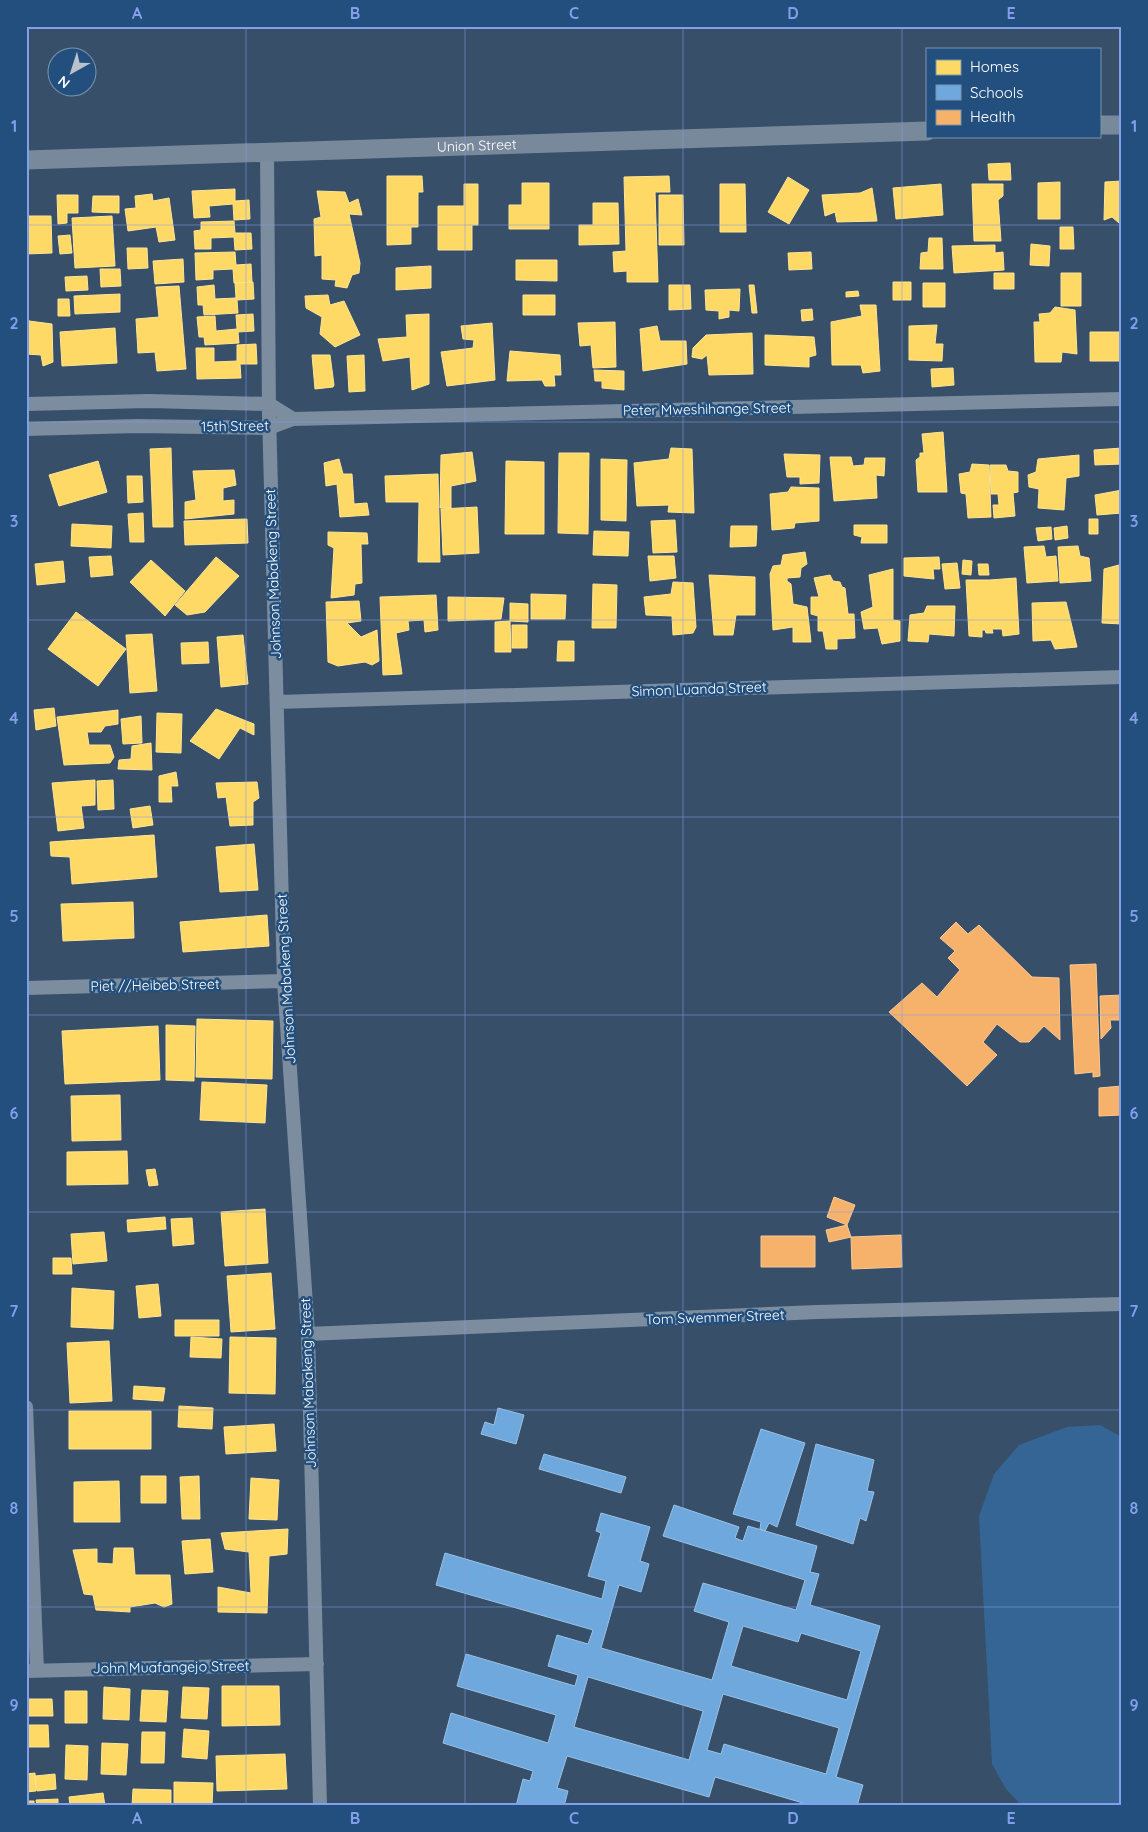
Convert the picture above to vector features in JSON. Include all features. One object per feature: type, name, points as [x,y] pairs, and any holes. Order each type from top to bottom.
[{"type":"main road","points":[[1100,125],[1122,125]]},
{"type":"main road","name":"Union Street","points":[[26,160],[926,131]]},
{"type":"street","name":"Johnson Mabakeng Street","points":[[267,152],[269,428],[284,981],[308,1334],[320,1806]]},
{"type":"street","name":"Peter Mweshihange Street","points":[[293,419],[1122,399]]},
{"type":"street","name":"15th Street","points":[[26,404],[149,401],[269,404],[293,419]]},
{"type":"street","name":"15th Street","points":[[26,429],[137,426],[269,428],[293,419]]},
{"type":"street","name":"Simon Luanda Street","points":[[277,702],[1122,677]]},
{"type":"street","name":"Piet //Heibeb Street","points":[[26,988],[284,981]]},
{"type":"street","name":"Tom Swemmer Street","points":[[308,1334],[826,1312],[1122,1304]]},
{"type":"street","points":[[26,1408],[32,1670]]},
{"type":"street","name":"John Muafangejo Street","points":[[32,1670],[317,1664]]},
{"type":"shaded area","points":[[1100,1425],[1122,1437],[1122,1806],[1022,1806],[1006,1789],[992,1764],[979,1516],[994,1474],[1019,1445],[1067,1427]]},
{"type":"building: Homes","points":[[1010,163],[1011,180],[989,180],[988,164]]},
{"type":"building: Homes","points":[[387,176],[422,176],[423,192],[418,192],[418,227],[411,227],[411,244],[387,245]]},
{"type":"building: Homes","points":[[669,176],[670,192],[655,192],[658,282],[627,282],[627,271],[614,272],[613,252],[626,251],[624,177]]},
{"type":"building: Homes","points":[[788,177],[809,190],[789,224],[768,212]]},
{"type":"building: Homes","points":[[1122,181],[1122,223],[1119,223],[1112,217],[1104,220],[1105,182]]},
{"type":"building: Homes","points":[[1060,182],[1060,219],[1038,219],[1038,183]]},
{"type":"building: Homes","points":[[522,183],[549,183],[549,229],[509,229],[509,205],[522,205]]},
{"type":"building: Homes","points":[[464,184],[478,184],[478,225],[472,225],[472,250],[438,250],[438,206],[464,206]]},
{"type":"building: Homes","points":[[720,184],[745,184],[746,232],[720,232]]},
{"type":"building: Homes","points":[[941,184],[943,215],[896,219],[893,188]]},
{"type":"building: Homes","points":[[972,184],[1003,184],[1003,196],[998,200],[1001,241],[974,241]]},
{"type":"building: Homes","points":[[872,188],[877,221],[837,222],[835,212],[825,216],[822,195],[860,193]]},
{"type":"building: Homes","points":[[235,189],[235,201],[249,200],[250,219],[234,220],[233,204],[209,206],[210,217],[194,218],[192,191]]},
{"type":"building: Homes","points":[[317,191],[345,192],[349,203],[358,199],[362,215],[349,214],[360,263],[359,273],[352,275],[347,288],[335,286],[336,280],[322,279],[322,255],[315,256],[314,219],[321,217]]},
{"type":"building: Homes","points":[[152,194],[153,201],[169,198],[175,240],[159,242],[156,227],[128,231],[125,209],[136,208],[135,196]]},
{"type":"building: Homes","points":[[57,195],[78,195],[78,213],[67,213],[67,223],[58,224]]},
{"type":"building: Homes","points":[[659,195],[683,195],[684,245],[659,245]]},
{"type":"building: Homes","points":[[93,196],[119,196],[119,213],[92,212]]},
{"type":"building: Homes","points":[[593,203],[618,203],[619,244],[579,245],[579,225],[593,225]]},
{"type":"building: Homes","points":[[26,216],[51,216],[52,253],[26,254]]},
{"type":"building: Homes","points":[[112,216],[115,266],[75,268],[72,218]]},
{"type":"building: Homes","points":[[234,221],[235,233],[251,233],[252,249],[235,250],[234,237],[211,238],[211,249],[195,249],[194,231],[201,230],[201,222]]},
{"type":"building: Homes","points":[[1060,227],[1073,227],[1074,249],[1060,249]]},
{"type":"building: Homes","points":[[70,235],[72,253],[60,254],[58,236]]},
{"type":"building: Homes","points":[[929,238],[942,238],[943,269],[920,269],[921,253],[928,252]]},
{"type":"building: Homes","points":[[1031,244],[1050,246],[1049,266],[1030,265]]},
{"type":"building: Homes","points":[[995,245],[995,253],[1003,252],[1004,270],[954,273],[952,246]]},
{"type":"building: Homes","points":[[127,248],[147,248],[148,268],[128,269]]},
{"type":"building: Homes","points":[[235,252],[236,265],[251,264],[252,282],[234,283],[233,269],[213,270],[213,279],[196,280],[195,253]]},
{"type":"building: Homes","points":[[811,252],[812,269],[789,270],[788,253]]},
{"type":"building: Homes","points":[[183,259],[184,282],[155,284],[153,261]]},
{"type":"building: Homes","points":[[516,260],[557,260],[557,281],[516,280]]},
{"type":"building: Homes","points":[[431,266],[431,288],[396,290],[396,268]]},
{"type":"building: Homes","points":[[100,269],[120,269],[121,286],[101,287]]},
{"type":"building: Homes","points":[[994,273],[1014,273],[1014,289],[994,289]]},
{"type":"building: Homes","points":[[1061,273],[1081,273],[1081,306],[1061,306]]},
{"type":"building: Homes","points":[[87,276],[88,290],[66,291],[65,277]]},
{"type":"building: Homes","points":[[253,282],[254,299],[237,300],[238,313],[204,315],[203,305],[198,305],[197,287],[214,285],[215,299],[236,298],[235,283]]},
{"type":"building: Homes","points":[[893,282],[911,282],[911,300],[893,300]]},
{"type":"building: Homes","points":[[923,283],[945,283],[945,307],[923,307]]},
{"type":"building: Homes","points":[[669,285],[690,285],[691,309],[669,310]]},
{"type":"building: Homes","points":[[749,285],[754,285],[757,313],[752,313]]},
{"type":"building: Homes","points":[[179,286],[186,369],[157,371],[155,352],[138,353],[136,319],[159,317],[156,287]]},
{"type":"building: Homes","points":[[740,289],[739,311],[729,310],[729,317],[719,319],[719,311],[706,310],[705,290]]},
{"type":"building: Homes","points":[[858,291],[859,296],[846,297],[846,292]]},
{"type":"building: Homes","points":[[120,294],[120,312],[75,314],[74,296]]},
{"type":"building: Homes","points":[[328,295],[330,305],[344,301],[360,335],[335,347],[320,334],[322,317],[306,308],[305,296]]},
{"type":"building: Homes","points":[[523,295],[555,295],[555,315],[523,315]]},
{"type":"building: Homes","points":[[58,299],[69,299],[70,316],[58,316]]},
{"type":"building: Homes","points":[[860,305],[876,305],[880,371],[863,373],[861,365],[832,365],[831,322],[862,316]]},
{"type":"building: Homes","points":[[1055,307],[1075,310],[1077,354],[1062,352],[1061,362],[1035,362],[1034,322],[1040,322],[1039,314],[1050,313]]},
{"type":"building: Homes","points":[[812,309],[813,320],[802,321],[801,310]]},
{"type":"building: Homes","points":[[26,313],[29,321],[52,324],[53,362],[43,366],[41,355],[26,354]]},
{"type":"building: Homes","points":[[253,314],[254,331],[238,332],[239,343],[205,345],[204,337],[199,337],[197,317],[215,316],[216,331],[237,329],[236,315]]},
{"type":"building: Homes","points":[[429,314],[429,384],[412,390],[410,357],[383,361],[378,339],[407,337],[406,315]]},
{"type":"building: Homes","points":[[615,322],[616,367],[593,368],[591,345],[580,346],[578,323]]},
{"type":"building: Homes","points":[[492,323],[495,380],[447,386],[441,352],[473,348],[474,340],[463,339],[461,326]]},
{"type":"building: Homes","points":[[937,325],[935,344],[943,344],[942,361],[909,360],[909,326]]},
{"type":"building: Homes","points":[[657,326],[660,341],[686,341],[687,364],[643,371],[640,329]]},
{"type":"building: Homes","points":[[115,328],[117,363],[62,366],[60,332]]},
{"type":"building: Homes","points":[[1090,332],[1122,332],[1122,361],[1090,361]]},
{"type":"building: Homes","points":[[752,333],[753,374],[709,375],[707,355],[702,359],[692,357],[693,348],[706,335]]},
{"type":"building: Homes","points":[[765,335],[814,337],[816,355],[809,357],[809,367],[765,365]]},
{"type":"building: Homes","points":[[256,344],[257,364],[240,364],[241,378],[197,379],[196,348],[214,348],[214,362],[237,361],[237,345]]},
{"type":"building: Homes","points":[[510,351],[560,355],[561,375],[554,375],[555,386],[545,386],[542,380],[507,381]]},
{"type":"building: Homes","points":[[312,355],[330,355],[333,387],[315,389]]},
{"type":"building: Homes","points":[[364,355],[365,391],[349,392],[347,356]]},
{"type":"building: Homes","points":[[953,368],[954,385],[932,387],[931,369]]},
{"type":"building: Homes","points":[[594,370],[624,371],[624,390],[602,388],[602,381],[595,381]]},
{"type":"building: Homes","points":[[943,432],[947,492],[918,492],[916,460],[920,457],[920,453],[924,453],[922,434]]},
{"type":"building: Homes","points":[[171,448],[173,527],[153,527],[150,449]]},
{"type":"building: Homes","points":[[671,448],[692,449],[694,513],[668,512],[669,505],[637,506],[634,463],[669,459]]},
{"type":"building: Homes","points":[[1122,448],[1122,464],[1095,465],[1094,450]]},
{"type":"building: Homes","points":[[472,452],[476,481],[451,486],[451,508],[440,508],[441,455]]},
{"type":"building: Homes","points":[[559,453],[589,453],[588,534],[558,533]]},
{"type":"building: Homes","points":[[784,454],[820,455],[819,483],[800,484],[800,477],[787,477]]},
{"type":"building: Homes","points":[[1079,455],[1079,476],[1066,478],[1064,510],[1038,508],[1039,489],[1029,487],[1028,475],[1036,472],[1038,459]]},
{"type":"building: Homes","points":[[830,457],[851,457],[853,466],[864,465],[865,458],[885,458],[884,476],[876,475],[877,498],[834,501]]},
{"type":"building: Homes","points":[[339,459],[343,474],[352,474],[354,504],[367,503],[369,515],[340,517],[337,484],[326,486],[324,463]]},
{"type":"building: Homes","points":[[601,459],[627,460],[626,521],[601,520]]},
{"type":"building: Homes","points":[[98,461],[107,492],[59,506],[49,475]]},
{"type":"building: Homes","points":[[506,461],[544,462],[544,534],[505,534]]},
{"type":"building: Homes","points":[[972,464],[989,465],[991,517],[968,518],[966,494],[961,493],[959,474],[970,472]]},
{"type":"building: Homes","points":[[990,465],[1006,465],[1008,471],[1018,472],[1018,492],[1013,493],[1015,516],[994,518],[993,505],[999,505],[998,494],[991,494]]},
{"type":"building: Homes","points":[[234,470],[236,485],[223,488],[223,501],[234,500],[234,514],[185,519],[185,502],[196,500],[193,471]]},
{"type":"building: Homes","points":[[438,474],[440,562],[418,562],[419,502],[386,502],[385,476]]},
{"type":"building: Homes","points":[[127,476],[142,476],[143,502],[128,503]]},
{"type":"building: Homes","points":[[791,487],[819,488],[819,521],[795,523],[794,528],[772,530],[770,494],[788,492]]},
{"type":"building: Homes","points":[[1122,490],[1122,513],[1097,515],[1095,495]]},
{"type":"building: Homes","points":[[477,507],[479,553],[443,555],[441,509]]},
{"type":"building: Homes","points":[[143,513],[144,542],[130,542],[128,514]]},
{"type":"building: Homes","points":[[247,519],[248,543],[185,545],[184,521]]},
{"type":"building: Homes","points":[[1089,519],[1098,519],[1098,534],[1089,534]]},
{"type":"building: Homes","points":[[675,520],[677,552],[653,553],[651,521]]},
{"type":"building: Homes","points":[[72,524],[112,526],[111,548],[71,546]]},
{"type":"building: Homes","points":[[854,525],[887,525],[887,543],[861,543],[862,537],[854,535]]},
{"type":"building: Homes","points":[[731,526],[757,526],[756,546],[730,547]]},
{"type":"building: Homes","points":[[1067,526],[1068,538],[1055,540],[1054,528]]},
{"type":"building: Homes","points":[[1051,527],[1052,539],[1038,541],[1036,528]]},
{"type":"building: Homes","points":[[594,531],[629,532],[628,556],[593,555]]},
{"type":"building: Homes","points":[[328,532],[367,533],[368,544],[361,544],[362,583],[355,584],[354,595],[331,598],[334,548],[328,545]]},
{"type":"building: Homes","points":[[1044,546],[1046,557],[1056,556],[1058,581],[1027,583],[1024,547]]},
{"type":"building: Homes","points":[[1078,546],[1080,556],[1089,558],[1091,581],[1060,583],[1058,547]]},
{"type":"building: Homes","points":[[805,552],[807,564],[801,568],[800,577],[787,578],[787,581],[791,584],[793,604],[807,607],[811,642],[793,642],[793,627],[773,630],[770,574],[773,566],[781,565],[783,555]]},
{"type":"building: Homes","points":[[111,556],[113,575],[91,577],[89,557]]},
{"type":"building: Homes","points":[[648,556],[674,556],[676,578],[650,581]]},
{"type":"building: Homes","points":[[216,557],[239,576],[205,612],[187,615],[175,605]]},
{"type":"building: Homes","points":[[939,557],[940,569],[933,569],[934,579],[904,576],[904,558]]},
{"type":"building: Homes","points":[[151,560],[185,591],[165,616],[130,582]]},
{"type":"building: Homes","points":[[963,560],[972,561],[971,575],[962,574]]},
{"type":"building: Homes","points":[[63,561],[65,582],[37,585],[35,564]]},
{"type":"building: Homes","points":[[957,563],[960,588],[945,589],[942,564]]},
{"type":"building: Homes","points":[[978,564],[988,564],[989,575],[979,575]]},
{"type":"building: Homes","points":[[1119,565],[1122,570],[1122,624],[1102,623],[1104,569]]},
{"type":"building: Homes","points":[[893,569],[893,620],[900,621],[900,641],[882,644],[878,628],[864,629],[861,612],[873,607],[869,575]]},
{"type":"building: Homes","points":[[709,575],[755,577],[755,615],[736,615],[733,635],[714,635]]},
{"type":"building: Homes","points":[[830,575],[833,581],[840,582],[842,587],[845,588],[848,614],[854,614],[855,638],[837,639],[837,649],[826,649],[823,631],[818,631],[818,616],[811,614],[811,597],[819,597],[814,578]]},
{"type":"building: Homes","points":[[1016,578],[1019,634],[1003,636],[1002,629],[992,629],[993,633],[986,633],[985,630],[982,630],[982,637],[969,636],[966,580]]},
{"type":"building: Homes","points":[[673,582],[693,583],[696,627],[693,633],[673,635],[672,616],[646,615],[644,597],[671,594]]},
{"type":"building: Homes","points":[[593,584],[617,585],[616,628],[592,628]]},
{"type":"building: Homes","points":[[531,594],[566,595],[565,619],[531,619]]},
{"type":"building: Homes","points":[[436,595],[438,630],[425,632],[424,620],[408,621],[409,630],[396,633],[402,674],[383,675],[380,597]]},
{"type":"building: Homes","points":[[448,597],[504,598],[501,619],[448,621]]},
{"type":"building: Homes","points":[[359,601],[361,621],[347,623],[361,637],[377,630],[379,661],[372,665],[365,662],[338,666],[328,662],[326,602]]},
{"type":"building: Homes","points":[[1066,602],[1077,647],[1055,649],[1051,640],[1033,641],[1032,603]]},
{"type":"building: Homes","points":[[510,603],[528,604],[528,622],[510,621]]},
{"type":"building: Homes","points":[[927,606],[955,606],[954,636],[929,634],[928,642],[908,641],[910,615],[924,613]]},
{"type":"building: Homes","points":[[76,612],[126,649],[98,686],[48,649]]},
{"type":"building: Homes","points":[[510,621],[511,652],[495,652],[495,622]]},
{"type":"building: Homes","points":[[512,625],[527,625],[527,648],[512,648]]},
{"type":"building: Homes","points":[[152,634],[157,691],[130,693],[126,635]]},
{"type":"building: Homes","points":[[243,635],[248,684],[221,687],[217,637]]},
{"type":"building: Homes","points":[[558,641],[574,641],[574,661],[557,661]]},
{"type":"building: Homes","points":[[208,642],[209,663],[182,664],[181,643]]},
{"type":"building: Homes","points":[[54,708],[56,726],[36,730],[34,710]]},
{"type":"building: Homes","points":[[216,709],[254,724],[254,735],[240,728],[219,759],[190,741]]},
{"type":"building: Homes","points":[[118,710],[118,724],[105,726],[101,732],[87,732],[89,745],[110,745],[114,757],[110,763],[64,765],[57,717]]},
{"type":"building: Homes","points":[[157,713],[182,714],[181,753],[156,752]]},
{"type":"building: Homes","points":[[141,716],[142,743],[123,744],[121,719]]},
{"type":"building: Homes","points":[[151,743],[152,770],[118,769],[119,760],[131,759],[132,746]]},
{"type":"building: Homes","points":[[176,772],[178,786],[171,786],[172,802],[159,802],[159,776]]},
{"type":"building: Homes","points":[[95,780],[95,805],[81,806],[84,828],[58,831],[52,783]]},
{"type":"building: Homes","points":[[113,780],[114,809],[98,810],[97,781]]},
{"type":"building: Homes","points":[[257,782],[259,798],[253,802],[253,825],[230,826],[226,797],[218,798],[216,783]]},
{"type":"building: Homes","points":[[150,806],[153,825],[133,828],[130,809]]},
{"type":"building: Homes","points":[[154,835],[157,877],[72,884],[70,857],[51,856],[50,842]]},
{"type":"building: Homes","points":[[254,844],[258,890],[220,892],[216,847]]},
{"type":"building: Homes","points":[[133,902],[134,938],[63,941],[61,904]]},
{"type":"building: Homes","points":[[267,915],[269,946],[183,952],[180,922]]},
{"type":"building: Homes","points":[[197,1019],[273,1021],[272,1079],[196,1077]]},
{"type":"building: Homes","points":[[166,1025],[195,1026],[194,1081],[166,1080]]},
{"type":"building: Homes","points":[[158,1026],[160,1080],[65,1084],[62,1031]]},
{"type":"building: Homes","points":[[202,1082],[267,1085],[265,1123],[200,1120]]},
{"type":"building: Homes","points":[[120,1095],[121,1140],[72,1141],[71,1096]]},
{"type":"building: Homes","points":[[127,1151],[128,1184],[67,1185],[67,1152]]},
{"type":"building: Homes","points":[[155,1169],[158,1185],[149,1186],[146,1170]]},
{"type":"building: Homes","points":[[265,1209],[268,1263],[225,1266],[221,1212]]},
{"type":"building: Homes","points":[[165,1217],[166,1229],[128,1232],[127,1220]]},
{"type":"building: Homes","points":[[192,1218],[194,1244],[173,1246],[171,1219]]},
{"type":"building: Homes","points":[[104,1232],[107,1261],[73,1264],[71,1234]]},
{"type":"building: Homes","points":[[53,1258],[71,1258],[72,1274],[53,1274]]},
{"type":"building: Homes","points":[[271,1273],[275,1329],[231,1332],[227,1276]]},
{"type":"building: Homes","points":[[158,1284],[161,1316],[139,1318],[136,1286]]},
{"type":"building: Homes","points":[[72,1288],[114,1291],[113,1329],[71,1327]]},
{"type":"building: Homes","points":[[175,1320],[219,1320],[219,1336],[175,1336]]},
{"type":"building: Homes","points":[[191,1337],[222,1339],[221,1358],[190,1357]]},
{"type":"building: Homes","points":[[230,1337],[276,1338],[275,1394],[229,1393]]},
{"type":"building: Homes","points":[[109,1341],[112,1401],[70,1403],[67,1343]]},
{"type":"building: Homes","points":[[134,1386],[165,1388],[163,1401],[133,1399]]},
{"type":"building: Homes","points":[[179,1406],[213,1408],[212,1429],[178,1427]]},
{"type":"building: Homes","points":[[69,1411],[151,1411],[151,1449],[69,1449]]},
{"type":"building: Homes","points":[[274,1424],[276,1451],[226,1454],[224,1427]]},
{"type":"building: Homes","points":[[141,1476],[166,1476],[166,1503],[141,1503]]},
{"type":"building: Homes","points":[[199,1476],[200,1519],[182,1519],[180,1477]]},
{"type":"building: Homes","points":[[251,1478],[279,1480],[277,1520],[249,1519]]},
{"type":"building: Homes","points":[[119,1481],[120,1522],[74,1522],[74,1482]]},
{"type":"building: Homes","points":[[288,1529],[287,1554],[269,1556],[267,1613],[218,1612],[218,1587],[251,1593],[249,1552],[225,1549],[221,1533]]},
{"type":"building: Homes","points":[[210,1539],[213,1572],[185,1574],[182,1541]]},
{"type":"building: Homes","points":[[114,1548],[133,1548],[135,1575],[170,1575],[172,1604],[164,1607],[155,1603],[130,1607],[130,1612],[96,1610],[93,1595],[84,1594],[73,1550],[97,1549],[97,1563],[113,1564]]},
{"type":"building: Homes","points":[[222,1686],[279,1686],[280,1725],[222,1726]]},
{"type":"building: Homes","points":[[104,1687],[130,1689],[129,1720],[103,1719]]},
{"type":"building: Homes","points":[[183,1687],[209,1688],[207,1719],[181,1718]]},
{"type":"building: Homes","points":[[142,1690],[168,1691],[166,1722],[140,1721]]},
{"type":"building: Homes","points":[[65,1691],[87,1691],[87,1723],[65,1723]]},
{"type":"building: Homes","points":[[26,1699],[52,1699],[53,1716],[26,1716]]},
{"type":"building: Homes","points":[[26,1725],[48,1725],[49,1747],[26,1747]]},
{"type":"building: Homes","points":[[184,1729],[209,1731],[207,1759],[182,1757]]},
{"type":"building: Homes","points":[[142,1732],[165,1732],[164,1763],[141,1763]]},
{"type":"building: Homes","points":[[102,1743],[128,1744],[126,1775],[101,1774]]},
{"type":"building: Homes","points":[[66,1745],[88,1746],[87,1780],[65,1779]]},
{"type":"building: Homes","points":[[285,1754],[287,1789],[217,1791],[216,1756]]},
{"type":"building: Homes","points":[[35,1773],[36,1791],[26,1792],[26,1774]]},
{"type":"building: Homes","points":[[55,1774],[56,1789],[37,1791],[35,1776]]},
{"type":"building: Homes","points":[[174,1782],[213,1783],[212,1806],[174,1806]]},
{"type":"building: Homes","points":[[133,1789],[171,1790],[171,1806],[132,1806]]},
{"type":"building: Homes","points":[[103,1793],[105,1806],[70,1806],[69,1797]]},
{"type":"building: Homes","points":[[58,1799],[58,1806],[37,1806],[36,1800]]},
{"type":"building: Homes","points":[[26,1801],[34,1801],[34,1806],[26,1806]]},
{"type":"building: Schools","points":[[498,1408],[524,1415],[516,1444],[481,1434],[485,1422],[494,1425]]},
{"type":"building: Schools","points":[[761,1429],[805,1443],[777,1527],[769,1523],[765,1531],[760,1529],[761,1522],[733,1514]]},
{"type":"building: Schools","points":[[816,1444],[874,1460],[867,1491],[874,1492],[866,1521],[860,1518],[853,1544],[796,1525]]},
{"type":"building: Schools","points":[[544,1454],[626,1477],[621,1493],[539,1469]]},
{"type":"building: Schools","points":[[674,1505],[739,1527],[735,1538],[743,1541],[748,1526],[817,1546],[810,1572],[819,1574],[810,1605],[880,1626],[836,1777],[863,1785],[857,1806],[813,1806],[715,1777],[709,1797],[567,1756],[557,1788],[568,1791],[564,1806],[516,1806],[523,1779],[530,1781],[533,1771],[443,1743],[451,1713],[548,1743],[556,1715],[457,1686],[466,1654],[575,1686],[578,1675],[548,1666],[557,1635],[588,1644],[593,1630],[436,1585],[445,1553],[602,1599],[606,1581],[588,1576],[601,1533],[596,1531],[601,1513],[650,1527],[640,1561],[649,1564],[641,1592],[619,1585],[601,1648],[712,1680],[729,1622],[694,1611],[703,1583],[796,1610],[805,1580],[663,1536]],"holes":[[[743,1626],[798,1642],[801,1633],[861,1651],[847,1700],[731,1666]],[[588,1677],[703,1711],[689,1760],[574,1727]],[[723,1694],[839,1728],[826,1774],[724,1744],[721,1754],[707,1750]]]},
{"type":"building: Health","points":[[956,922],[968,934],[979,925],[1032,977],[1059,978],[1060,1040],[1044,1026],[1029,1042],[1020,1042],[997,1024],[983,1042],[997,1055],[967,1086],[889,1012],[922,983],[937,997],[960,970],[948,958],[955,951],[940,938]]},
{"type":"building: Health","points":[[1096,964],[1100,1076],[1093,1077],[1093,1072],[1075,1074],[1070,965]]},
{"type":"building: Health","points":[[1122,995],[1122,1020],[1110,1020],[1111,1028],[1101,1039],[1100,996]]},
{"type":"building: Health","points":[[1122,1086],[1122,1115],[1099,1116],[1099,1088]]},
{"type":"building: Health","points":[[834,1197],[855,1205],[847,1225],[827,1217]]},
{"type":"building: Health","points":[[847,1225],[851,1237],[829,1242],[826,1230]]},
{"type":"building: Health","points":[[901,1235],[902,1267],[852,1269],[851,1237]]},
{"type":"building: Health","points":[[761,1236],[815,1236],[815,1267],[761,1267]]}]
